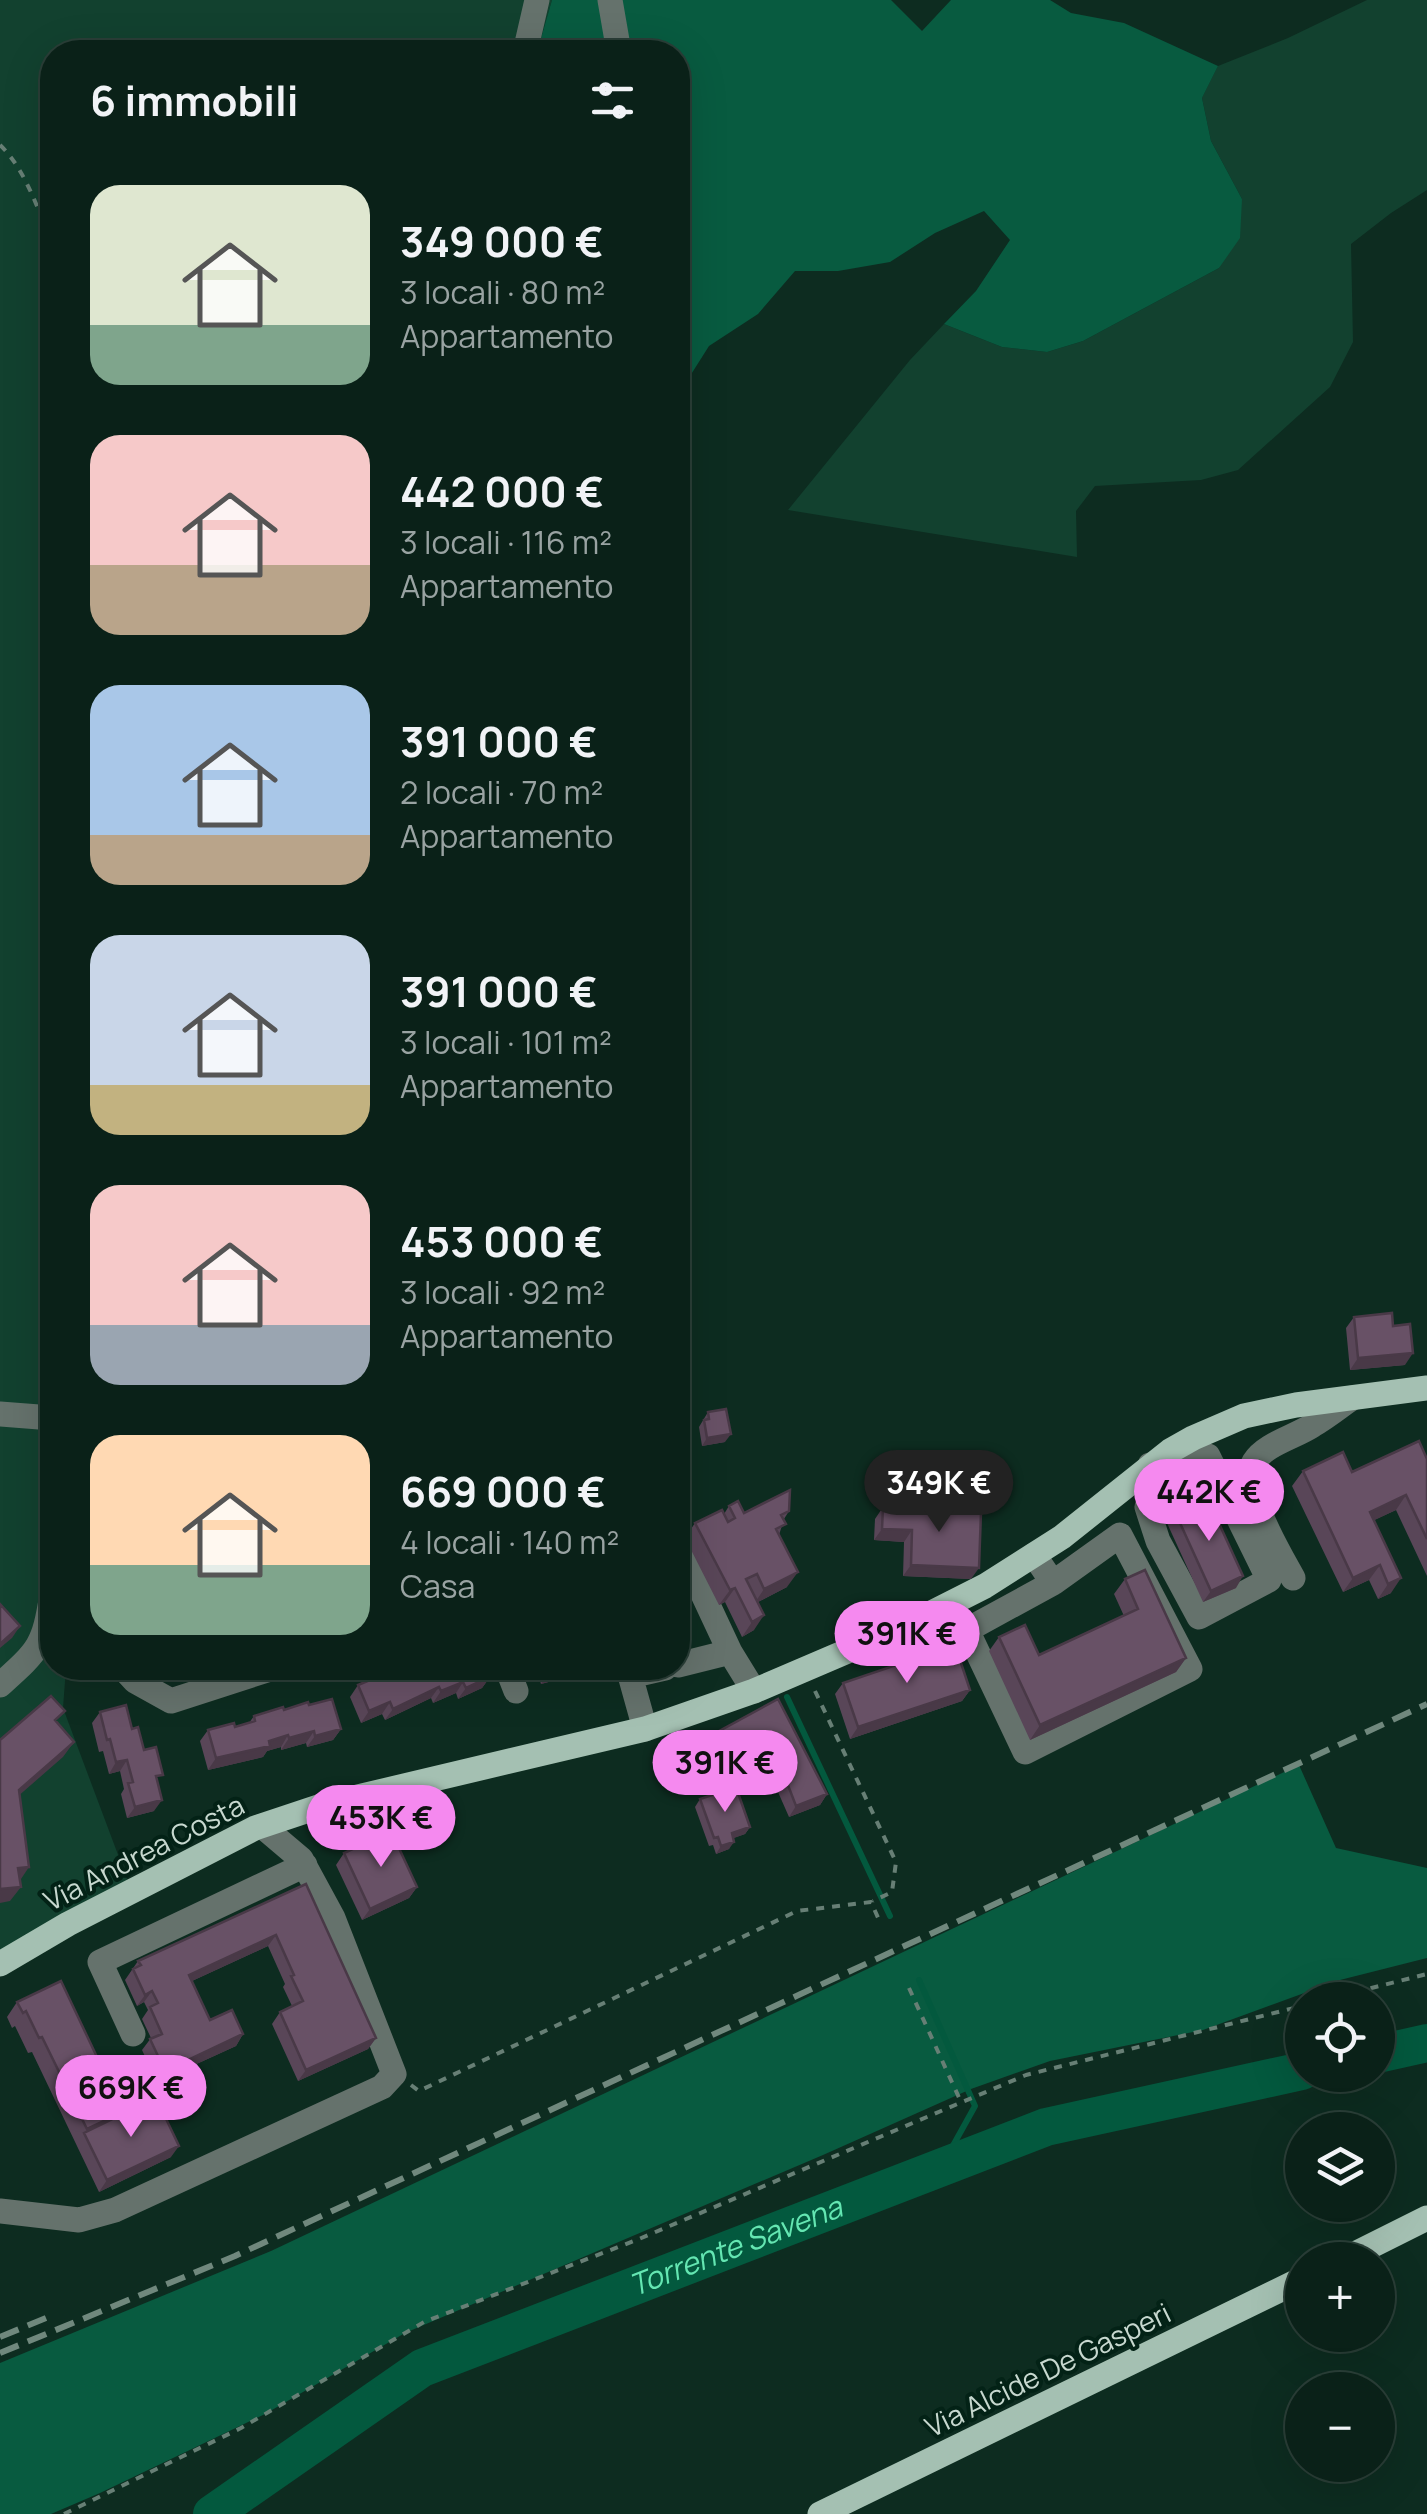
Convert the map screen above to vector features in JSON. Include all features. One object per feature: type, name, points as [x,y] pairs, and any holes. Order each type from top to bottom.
[{"type":"main road","name":"Via Andrea Costa","points":[[0,1964],[68,1924],[262,1826],[324,1805],[645,1729],[754,1690],[938,1611],[1034,1555],[1159,1471],[1193,1438],[1244,1416],[1296,1405],[1427,1388]]},
{"type":"main road","points":[[1378,2242],[1427,2218]]},
{"type":"main road","name":"Via Alcide De Gasperi","points":[[820,2514],[1285,2288]]},
{"type":"street","points":[[529,40],[537,0]]},
{"type":"street","points":[[610,0],[617,40]]},
{"type":"street","points":[[1293,1578],[1259,1511],[1251,1471],[1266,1450],[1314,1425],[1352,1398]]},
{"type":"street","points":[[0,1414],[40,1417]]},
{"type":"street","points":[[1208,1456],[1269,1580],[1200,1617],[1158,1541],[1147,1507],[1159,1471],[1208,1456]]},
{"type":"street","points":[[1120,1536],[1190,1669],[1025,1752],[967,1630],[1052,1583],[1120,1536]]},
{"type":"street","points":[[1034,1555],[1052,1583]]},
{"type":"street","points":[[690,1567],[730,1652],[754,1690]]},
{"type":"street","points":[[0,1685],[40,1645]]},
{"type":"street","points":[[690,1661],[730,1652]]},
{"type":"street","points":[[134,1680],[171,1701],[236,1680]]},
{"type":"street","points":[[631,1680],[645,1729]]},
{"type":"street","points":[[0,2211],[79,2220],[115,2210],[382,2087],[394,2074],[332,1918],[305,1865],[262,1826]]},
{"type":"street","points":[[133,2034],[100,1962],[305,1865]]},
{"type":"path","points":[[0,145],[40,212]]},
{"type":"path","points":[[394,2074],[420,2091],[798,1911],[871,1902],[892,1892],[896,1862],[804,1669]]},
{"type":"path","points":[[871,1902],[880,1922]]},
{"type":"path","points":[[1395,1982],[1427,1974]]},
{"type":"path","points":[[910,1988],[960,2102]]},
{"type":"path","points":[[64,2514],[241,2428],[424,2322],[639,2240],[1026,2074],[1285,2010]]},
{"type":"green space","points":[[0,0],[552,0],[540,40],[40,40],[40,1680],[65,1680],[63,1708],[129,1884],[0,1963]]},
{"type":"green space","points":[[552,0],[891,0],[922,31],[951,0],[1050,0],[1071,13],[1124,23],[1218,66],[1202,98],[1211,141],[1242,199],[1240,238],[1219,268],[1083,341],[1047,352],[1002,347],[944,324],[976,291],[1010,240],[984,211],[935,233],[890,262],[838,271],[795,271],[758,314],[709,346],[690,376],[690,40],[540,40]]},
{"type":"green space","points":[[1367,0],[1427,0],[1427,190],[1351,244],[1353,342],[1330,387],[1238,470],[1201,480],[1095,486],[1076,511],[1077,557],[788,510],[944,324],[1002,347],[1047,352],[1083,341],[1219,268],[1242,199],[1211,141],[1202,98],[1218,66]]},
{"type":"green space","points":[[1299,1765],[1336,1848],[1427,1868],[1427,1958],[1335,1982],[1285,1982],[1285,2000],[1203,2030],[1050,2061],[971,2089],[405,2333],[265,2414],[100,2493],[51,2514],[0,2514],[0,2363],[271,2251]]},
{"type":"building","points":[[1392,1313],[1393,1326],[1410,1324],[1413,1353],[1358,1358],[1354,1317]]},
{"type":"building","points":[[726,1409],[731,1434],[707,1438],[704,1420],[709,1419],[708,1412]]},
{"type":"building","points":[[1419,1441],[1427,1459],[1427,1539],[1406,1495],[1370,1512],[1401,1578],[1388,1584],[1380,1565],[1353,1578],[1303,1471],[1343,1452],[1352,1472]]},
{"type":"building","points":[[790,1490],[789,1511],[781,1515],[786,1524],[776,1529],[798,1572],[764,1589],[757,1574],[746,1579],[764,1615],[752,1622],[735,1588],[730,1590],[695,1523],[722,1510],[728,1522],[735,1518],[729,1506],[738,1501],[744,1513]]},
{"type":"building","points":[[1207,1497],[1243,1576],[1211,1591],[1175,1512]]},
{"type":"building","points":[[883,1507],[981,1512],[979,1568],[911,1565],[912,1530],[882,1529]]},
{"type":"building","points":[[1145,1570],[1186,1658],[1040,1725],[999,1637],[1025,1625],[1039,1655],[1138,1609],[1125,1579]]},
{"type":"building","points":[[0,1604],[20,1626],[0,1644]]},
{"type":"building","points":[[955,1645],[970,1690],[858,1727],[843,1683]]},
{"type":"building","points":[[370,1680],[483,1680],[466,1688],[463,1682],[441,1691],[439,1687],[393,1709],[390,1702],[369,1711],[358,1685]]},
{"type":"building","points":[[51,1696],[65,1711],[55,1720],[74,1742],[19,1790],[29,1867],[18,1868],[21,1887],[0,1889],[0,1740]]},
{"type":"building","points":[[332,1699],[341,1729],[315,1736],[314,1731],[289,1738],[288,1735],[269,1741],[270,1746],[216,1758],[208,1730],[255,1721],[254,1716],[283,1707],[284,1710]]},
{"type":"building","points":[[778,1699],[827,1794],[796,1806],[786,1780],[783,1782],[762,1744],[756,1747],[749,1733],[729,1744],[736,1767],[699,1783],[685,1746]]},
{"type":"building","points":[[126,1705],[132,1729],[138,1727],[144,1750],[156,1747],[163,1775],[156,1776],[162,1800],[135,1807],[127,1760],[116,1762],[100,1712]]},
{"type":"building","points":[[736,1787],[750,1827],[732,1833],[734,1842],[721,1846],[718,1837],[714,1838],[700,1799]]},
{"type":"building","points":[[391,1831],[417,1887],[370,1909],[344,1853]]},
{"type":"building","points":[[306,1884],[376,2038],[306,2070],[280,2012],[303,2001],[276,1935],[189,1975],[210,2020],[232,2010],[243,2034],[165,2071],[150,2039],[162,2034],[150,2007],[158,2003],[152,1991],[145,1995],[133,1969],[141,1965],[138,1961]]},
{"type":"building","points":[[61,1981],[123,2112],[87,2129],[42,2037],[39,2038],[17,2002]]},
{"type":"building","points":[[158,2102],[179,2146],[107,2180],[84,2133]]},
{"type":"waterway","points":[[787,1697],[890,1916]]},
{"type":"waterway","points":[[919,1980],[975,2106],[940,2169]]},
{"type":"waterway","name":"Torrente Savena","points":[[1395,2050],[1427,2043]]},
{"type":"waterway","name":"Torrente Savena","points":[[212,2514],[422,2368],[1046,2127],[1285,2075]]},
{"type":"railway","points":[[0,2353],[235,2256],[1427,1704]]},
{"type":"railway","points":[[0,2337],[46,2318]]}]
